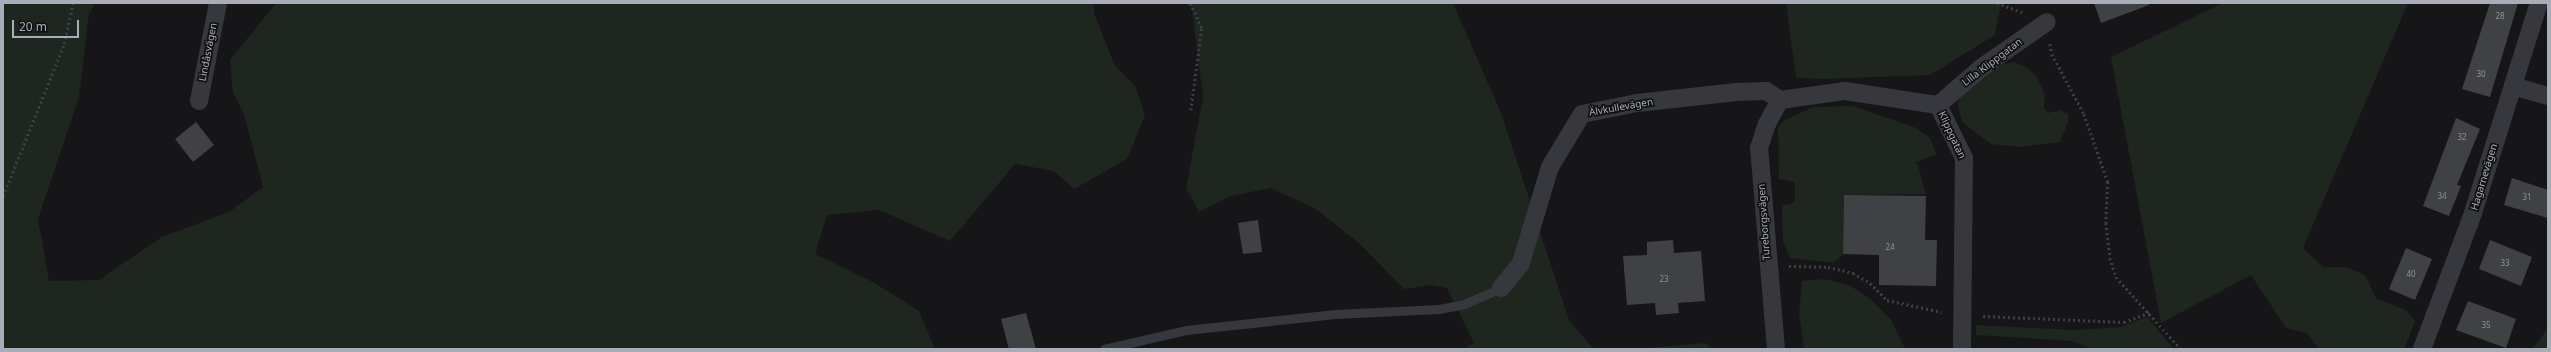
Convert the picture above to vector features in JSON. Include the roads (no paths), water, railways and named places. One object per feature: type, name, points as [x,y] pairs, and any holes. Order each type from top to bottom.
[{"type":"street","name":"Lindåsvägen","points":[[199,101],[218,3]]},
{"type":"street","name":"Hagarnevägen","points":[[2422,349],[2473,213],[2539,3]]},
{"type":"street","name":"Lilla Klippgatan","points":[[1938,105],[1981,68],[2047,22]]},
{"type":"street","points":[[2513,86],[2548,96]]},
{"type":"street","name":"Älvkullevägen","points":[[1501,288],[1521,263],[1550,167],[1582,114],[1637,103],[1736,92],[1766,91],[1780,100]]},
{"type":"street","name":"Klippgatan","points":[[1780,100],[1845,91],[1938,105],[1964,158],[1962,349]]},
{"type":"street","name":"Tureborgsvägen","points":[[1776,349],[1759,148],[1767,124],[1780,100]]},
{"type":"lane","points":[[1104,349],[1186,330],[1328,315],[1439,309],[1464,304],[1501,288]]}]
